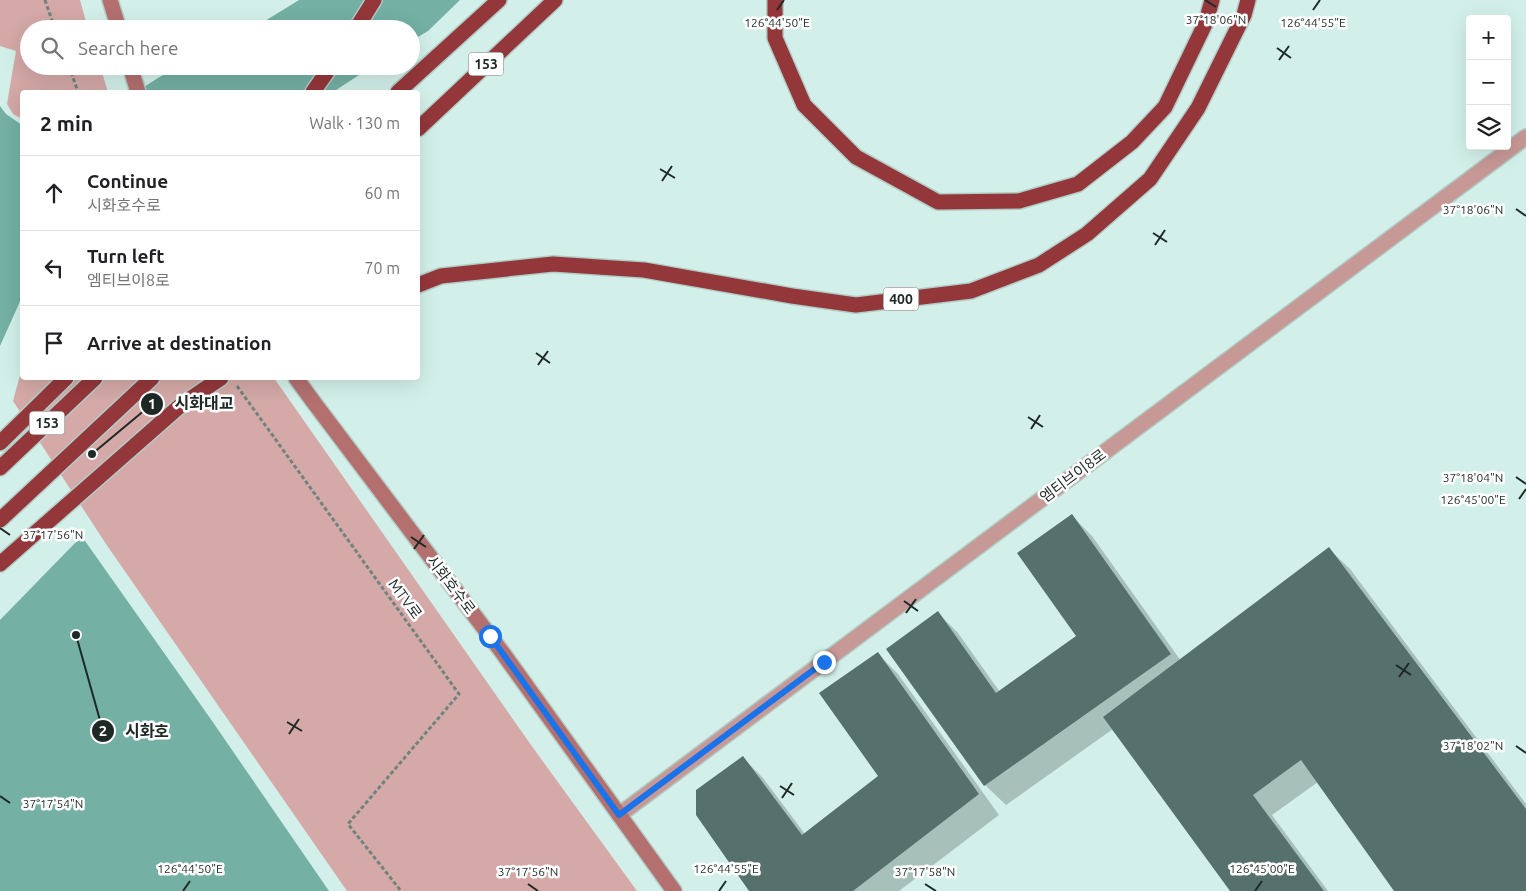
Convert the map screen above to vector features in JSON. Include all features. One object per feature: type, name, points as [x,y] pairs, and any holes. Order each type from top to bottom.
[{"type":"highway","points":[[362,20],[374,0]]},
{"type":"highway","name":"153","points":[[420,72],[499,0]]},
{"type":"highway","name":"153","points":[[420,127],[555,0]]},
{"type":"highway","points":[[775,0],[775,38],[804,105],[856,157],[938,202],[947,202],[1019,201],[1078,184],[1132,142],[1164,107],[1206,22],[1212,0]]},
{"type":"highway","name":"400","points":[[420,284],[441,276],[553,264],[644,270],[792,296],[856,305],[971,291],[1039,265],[1047,260],[1087,234],[1150,179],[1198,108],[1244,15],[1248,0]]},
{"type":"highway","points":[[314,90],[325,75]]},
{"type":"highway","name":"153","points":[[400,90],[417,75]]},
{"type":"highway","points":[[0,443],[64,380]]},
{"type":"highway","name":"153","points":[[0,468],[92,380]]},
{"type":"highway","name":"153","points":[[0,520],[150,380]]},
{"type":"highway","points":[[0,564],[181,405],[218,380]]},
{"type":"main road","points":[[110,0],[116,20]]},
{"type":"main road","points":[[133,75],[137,90]]},
{"type":"main road","name":"시화호수로","points":[[297,380],[502,652],[674,891]]},
{"type":"street","name":"엠티브이8로","points":[[619,815],[1526,136]]},
{"type":"path","points":[[45,0],[52,20]]},
{"type":"path","points":[[71,75],[77,90]]},
{"type":"path","name":"MTV로","points":[[236,384],[459,694],[348,824],[400,891]]},
{"type":"shaded area","points":[[0,0],[80,0],[86,20],[20,20],[20,75],[103,75],[107,90],[20,90],[20,118],[13,114],[7,104],[16,51],[0,46]]},
{"type":"shaded area","points":[[299,0],[460,0],[428,31],[420,36],[420,20],[267,20]]},
{"type":"shaded area","points":[[163,75],[359,75],[336,90],[139,90]]},
{"type":"shaded area","points":[[0,106],[6,114],[20,124],[20,301],[0,346]]},
{"type":"shaded area","points":[[20,375],[20,380],[275,380],[531,745],[637,891],[347,891],[106,544],[13,401]]},
{"type":"shaded area","points":[[0,400],[2,410],[42,480],[329,891],[0,891]]},
{"type":"pier","points":[[0,397],[11,426],[84,536],[0,620]]},
{"type":"building","points":[[1072,514],[1171,654],[984,786],[886,649],[938,611],[996,693],[1076,636],[1017,553]]},
{"type":"building","points":[[1329,547],[1526,809],[1526,891],[1394,891],[1301,760],[1253,795],[1324,891],[1230,891],[1103,717]]},
{"type":"building","points":[[878,652],[979,794],[853,891],[749,891],[696,815],[696,790],[743,756],[802,835],[878,776],[819,693]]},
{"type":"place","name":"시화대교","points":[[92,454]]},
{"type":"place","name":"시화호","points":[[76,635]]},
{"type":"route","points":[[490,636],[619,815],[824,662]]}]
